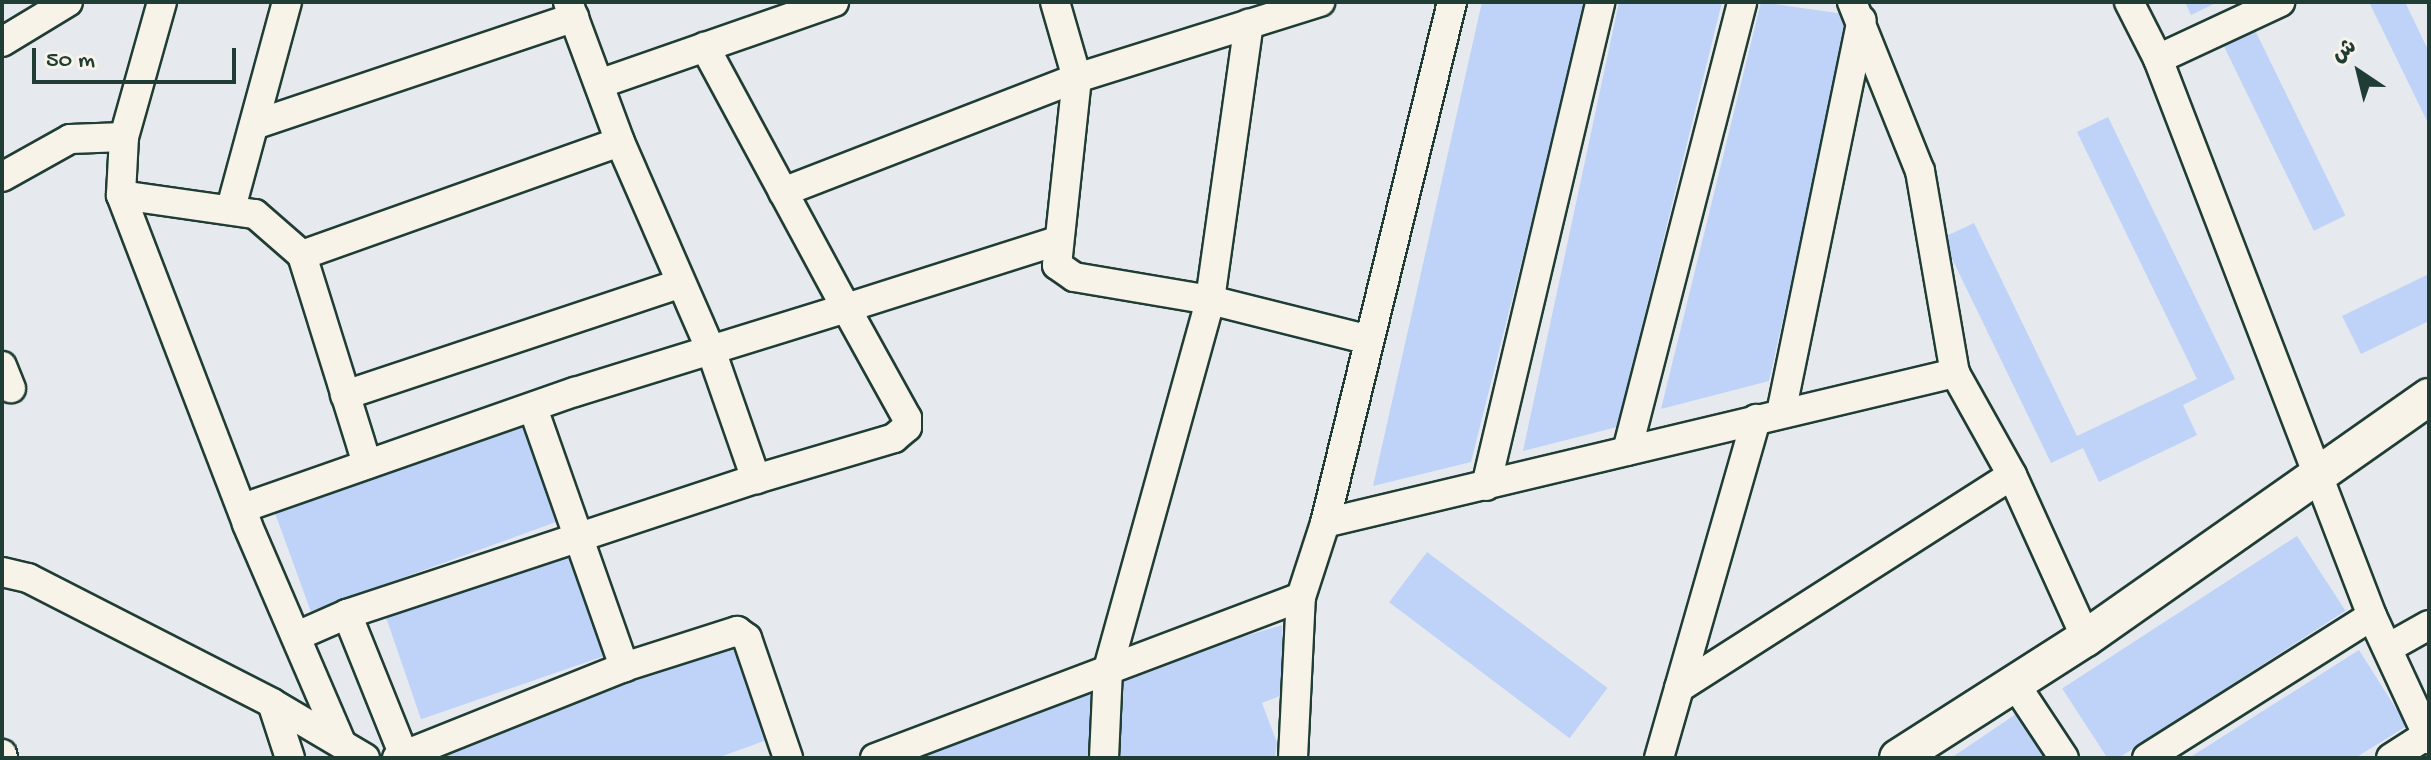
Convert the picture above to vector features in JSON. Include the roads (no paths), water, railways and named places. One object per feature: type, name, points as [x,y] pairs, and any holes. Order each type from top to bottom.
[{"type":"main road","points":[[1898,758],[2013,681],[2086,638],[2320,477],[2429,397]]},
{"type":"street","points":[[2,42],[68,2]]},
{"type":"street","points":[[162,2],[124,137],[121,195],[243,508],[341,742]]},
{"type":"street","points":[[231,208],[287,2]]},
{"type":"street","points":[[599,84],[834,2]]},
{"type":"street","points":[[1055,2],[1077,78],[1054,259],[1074,277],[1210,300],[1369,340]]},
{"type":"street","points":[[783,192],[1077,78],[1320,2]]},
{"type":"street","points":[[1293,758],[1301,597],[1325,523],[1452,2]]},
{"type":"street","points":[[1486,486],[1600,2]]},
{"type":"street","points":[[1627,451],[1742,2]]},
{"type":"street","points":[[2129,2],[2158,59],[2372,616],[2428,737],[2391,758]]},
{"type":"street","points":[[2158,59],[2280,2]]},
{"type":"street","points":[[254,125],[571,9],[620,142],[679,284],[711,350],[756,479]]},
{"type":"street","points":[[1857,11],[1920,171],[1955,373],[2012,475],[2086,638]]},
{"type":"street","points":[[1659,758],[1768,416],[1857,11]]},
{"type":"street","points":[[1104,758],[1108,669],[1210,300],[1249,24]]},
{"type":"street","points":[[297,636],[347,614],[756,479],[894,438],[907,427],[904,409],[705,47]]},
{"type":"street","points":[[2,177],[70,139],[124,137]]},
{"type":"street","points":[[302,255],[620,142]]},
{"type":"street","points":[[121,195],[231,208],[255,214],[302,255],[367,464]]},
{"type":"street","points":[[243,508],[533,408],[1057,241]]},
{"type":"street","points":[[345,395],[679,284]]},
{"type":"street","points":[[1325,523],[1955,373]]},
{"type":"street","points":[[533,408],[624,667]]},
{"type":"street","points":[[1679,688],[2012,475]]},
{"type":"street","points":[[2,572],[28,578],[272,703],[365,758]]},
{"type":"street","points":[[879,757],[1301,597]]},
{"type":"street","points":[[347,614],[402,757],[624,667],[741,632],[788,758]]},
{"type":"street","points":[[2147,758],[2372,616]]},
{"type":"street","points":[[2388,648],[2429,625]]},
{"type":"street","points":[[2013,681],[2064,758]]},
{"type":"street","points":[[272,703],[290,758]]}]
